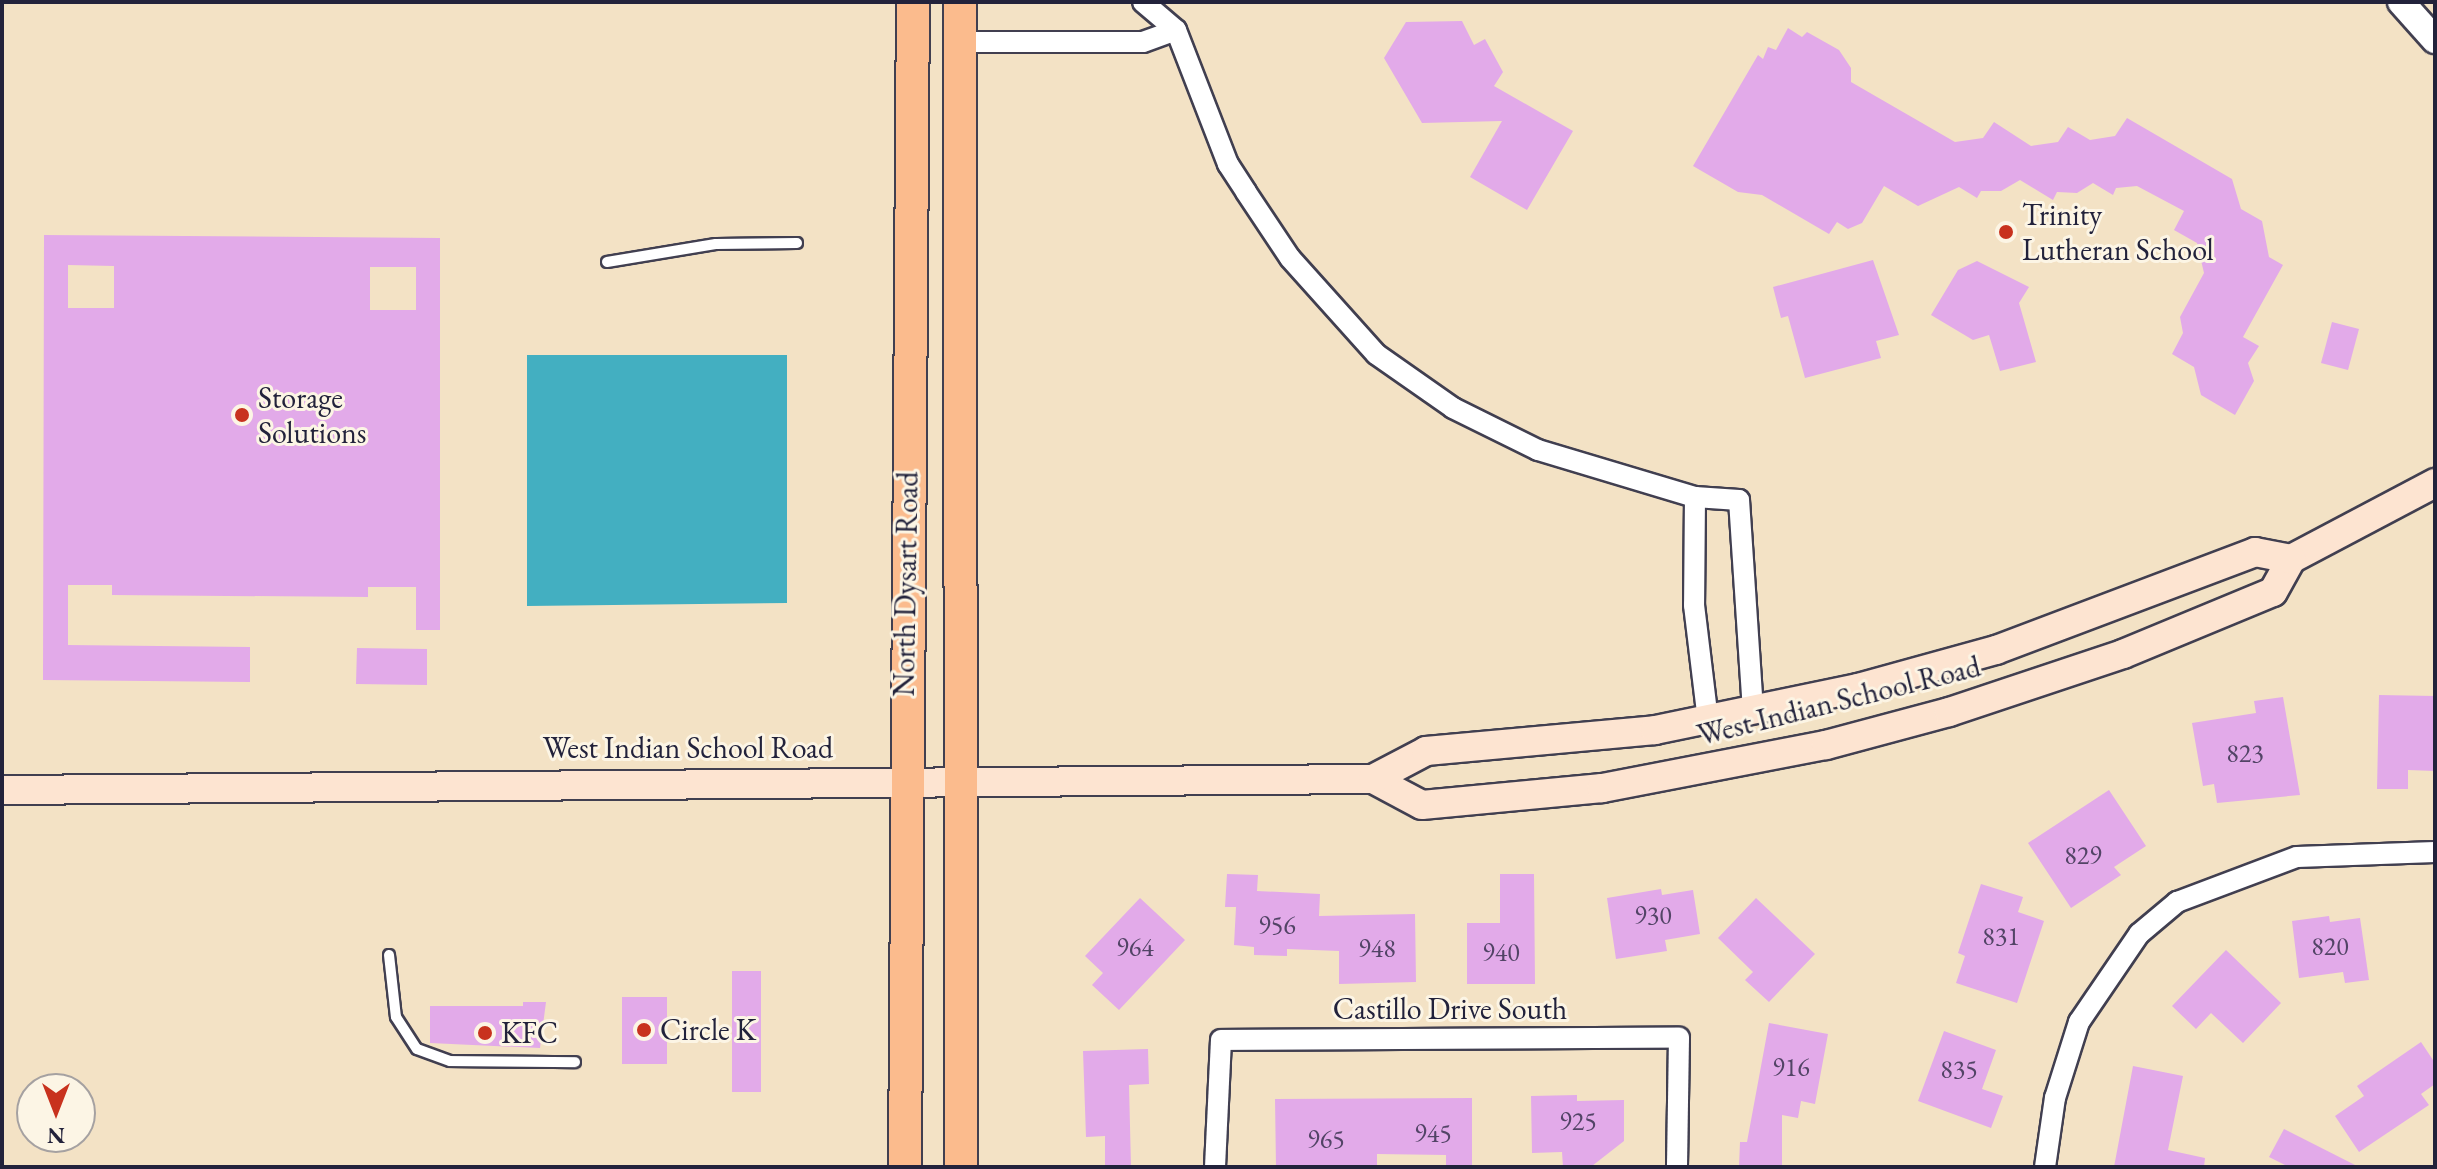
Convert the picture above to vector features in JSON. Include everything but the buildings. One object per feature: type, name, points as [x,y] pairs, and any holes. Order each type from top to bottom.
[{"type":"main road","name":"North Dysart Road","points":[[905,1167],[904,783],[913,2]]},
{"type":"main road","name":"North Dysart Road","points":[[960,2],[961,1167]]},
{"type":"main road","points":[[2291,559],[2435,483]]},
{"type":"main road","name":"West Indian School Road","points":[[2,790],[509,782],[1373,779],[1426,751],[1552,742],[1753,712],[1996,650],[2255,552],[2291,559],[2273,592],[2192,626],[2031,686],[1826,745],[1602,788],[1422,805],[1373,779]]},
{"type":"street","points":[[1143,2],[1176,30],[1228,164],[1290,258],[1376,354],[1453,408],[1538,450],[1695,497],[1739,500],[1753,712]]},
{"type":"street","points":[[2401,2],[2435,40]]},
{"type":"street","points":[[960,42],[1143,42],[1176,30]]},
{"type":"street","points":[[1695,497],[1694,605],[1708,720]]},
{"type":"street","points":[[2045,1167],[2055,1098],[2079,1022],[2139,934],[2177,902],[2297,857],[2435,852]]},
{"type":"street","name":"Castillo Drive South","points":[[1215,1167],[1221,1040],[1679,1038],[1677,1167]]},
{"type":"lane","points":[[607,262],[716,244],[797,243]]},
{"type":"lane","points":[[389,955],[390,997],[405,1035],[417,1049],[450,1061],[575,1062]]},
{"type":"water","points":[[527,355],[787,355],[787,603],[527,606]]},
{"type":"place","name":"Trinity Lutheran School","points":[[2006,232]]},
{"type":"place","name":"Storage Solutions","points":[[242,415]]},
{"type":"place","name":"Circle K","points":[[644,1030]]},
{"type":"place","name":"KFC","points":[[485,1033]]}]
